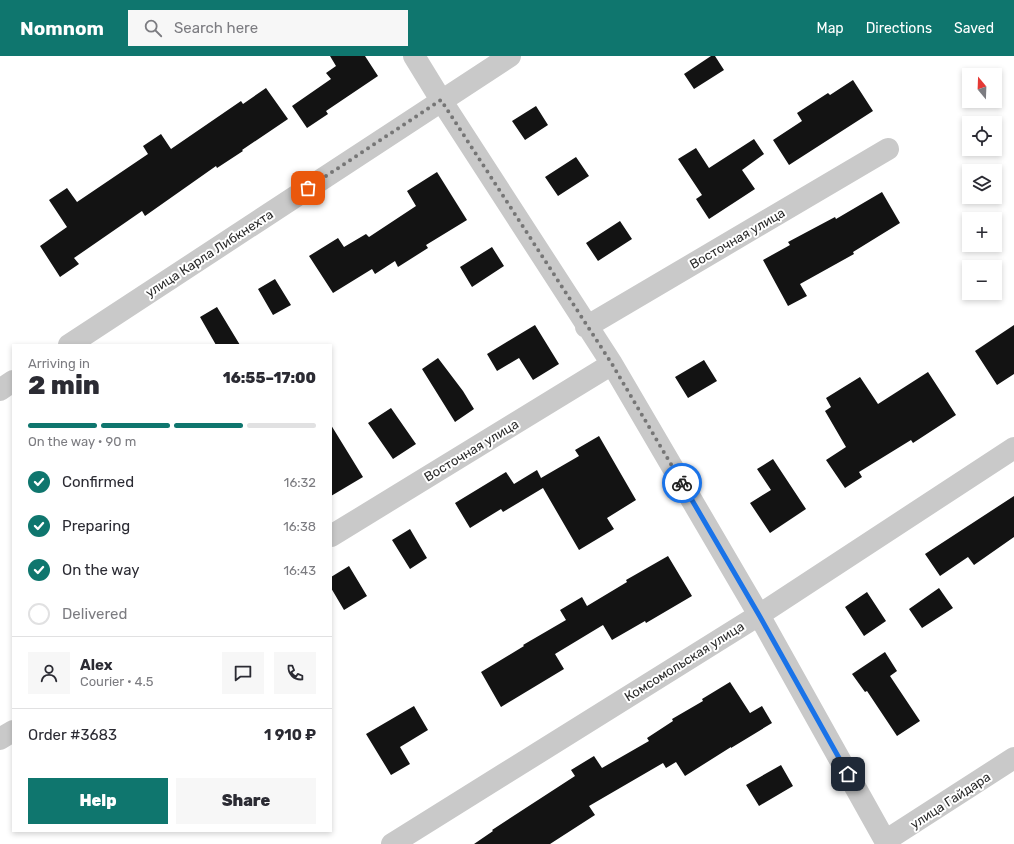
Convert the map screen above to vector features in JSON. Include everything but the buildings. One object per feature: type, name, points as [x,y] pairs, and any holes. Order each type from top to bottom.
[{"type":"street","points":[[414,56],[586,327],[612,364],[759,615],[886,843]]},
{"type":"street","name":"улица Карла Либкнехта","points":[[71,344],[510,56]]},
{"type":"street","name":"Восточная улица","points":[[586,327],[888,149]]},
{"type":"street","name":"Восточная улица","points":[[332,535],[612,364]]},
{"type":"street","points":[[0,390],[12,383]]},
{"type":"street","name":"Комсомольская улица","points":[[392,844],[759,615],[1014,448]]},
{"type":"street","points":[[0,738],[12,732]]},
{"type":"street","name":"улица Гайдара","points":[[886,843],[1014,758]]},
{"type":"way so far","points":[[308,188],[441,100],[586,327],[612,364],[682,483]]},
{"type":"route","points":[[682,483],[759,615],[848,774]]}]
